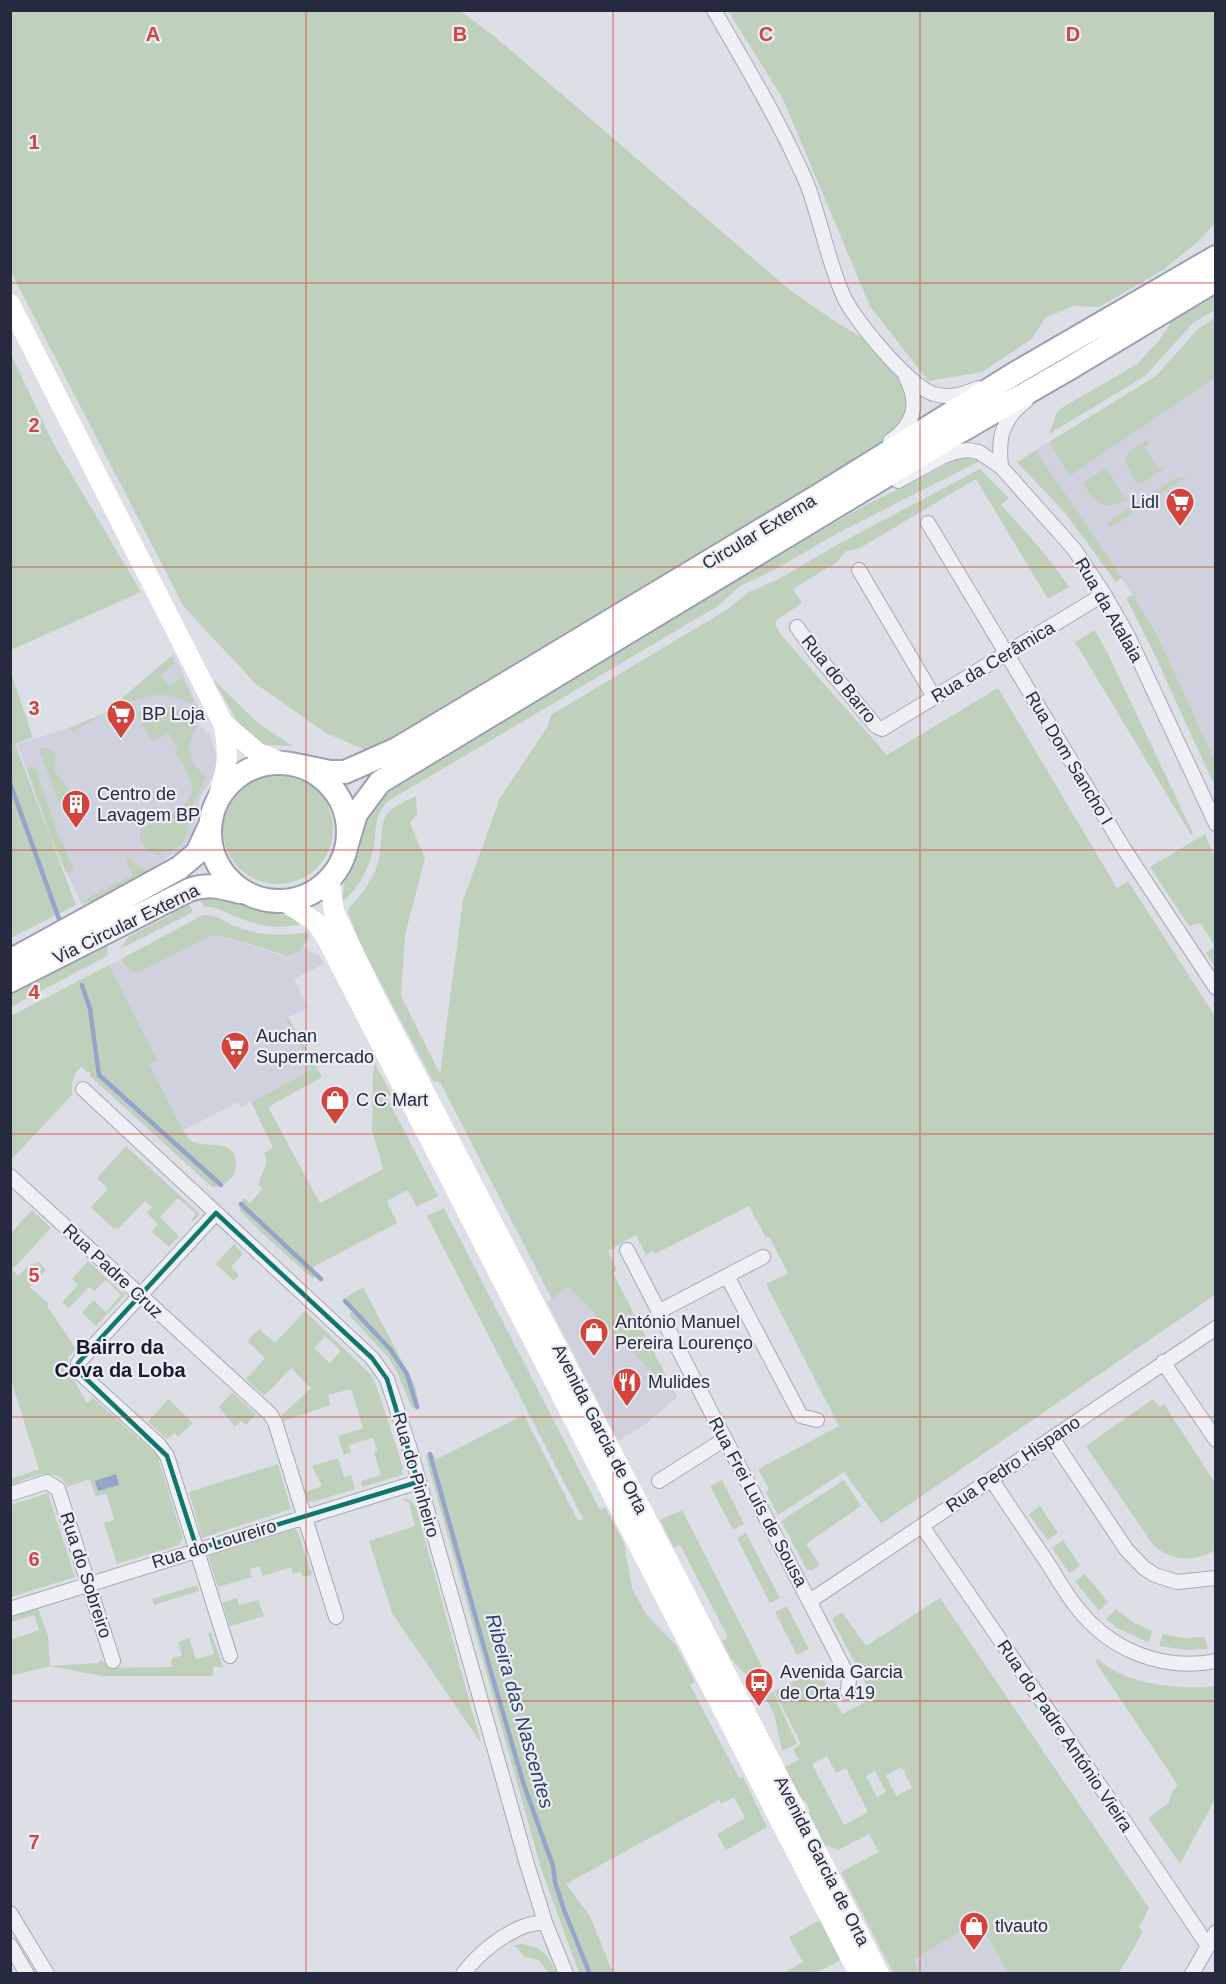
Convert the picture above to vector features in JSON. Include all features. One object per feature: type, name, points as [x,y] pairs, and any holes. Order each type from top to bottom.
[{"type":"main road","points":[[1189,272],[1215,247]]},
{"type":"main road","name":"Circular Externa","points":[[347,844],[357,814],[380,782],[818,507],[1014,374],[1215,257]]},
{"type":"main road","name":"Circular Externa","points":[[286,763],[330,772],[345,771],[397,749],[818,507],[947,439],[1215,280]]},
{"type":"main road","points":[[10,304],[224,723],[228,746],[225,775],[210,824],[212,851],[217,864],[229,880],[245,893],[271,901],[284,902],[310,894],[330,881],[339,866],[347,844],[346,814],[333,789],[313,772],[258,753],[224,723]]},
{"type":"main road","points":[[218,798],[236,777],[247,770],[260,765],[286,763]]},
{"type":"main road","name":"Via Circular Externa","points":[[10,962],[179,868],[197,853],[210,824]]},
{"type":"main road","name":"Avenida Garcia de Orta","points":[[330,881],[334,912],[373,993],[673,1570],[879,1974]]},
{"type":"main road","name":"Via Circular Externa","points":[[10,981],[202,885],[216,885],[245,893]]},
{"type":"main road","name":"Avenida Garcia de Orta","points":[[284,902],[317,923],[328,941],[859,1974]]},
{"type":"street","points":[[714,10],[776,117],[806,182],[844,297],[855,316],[902,371],[920,388],[934,394],[950,397],[970,392],[1014,374]]},
{"type":"street","points":[[1000,467],[999,446],[1002,428],[1018,407],[1070,368]]},
{"type":"street","points":[[818,507],[834,478],[896,437],[910,421],[915,403],[902,371]]},
{"type":"street","name":"Circular Externa","points":[[818,507],[857,503],[955,452],[969,450],[979,452],[1000,467]]},
{"type":"street","name":"Rua da Atalaia","points":[[1000,467],[1074,549],[1104,594],[1128,636],[1215,824]]},
{"type":"street","name":"Rua Dom Sancho I","points":[[928,523],[1124,849],[1215,988]]},
{"type":"street","points":[[859,570],[934,697]]},
{"type":"street","name":"Rua da Cerâmica","points":[[882,729],[1104,594]]},
{"type":"street","name":"Rua do Barro","points":[[797,627],[816,654],[876,726],[882,729]]},
{"type":"street","name":"Rua do Pinheiro","points":[[83,1089],[372,1358],[387,1379],[409,1446],[523,1853],[545,1922],[566,1974]]},
{"type":"street","name":"Rua Padre Cruz","points":[[10,1176],[270,1414],[275,1422],[336,1617]]},
{"type":"street","points":[[216,1213],[78,1363],[80,1373],[159,1444],[167,1456],[230,1656]]},
{"type":"street","name":"Rua Frei Luís de Sousa","points":[[627,1250],[849,1678],[848,1692]]},
{"type":"street","points":[[658,1312],[763,1257]]},
{"type":"street","points":[[727,1275],[801,1416],[817,1420]]},
{"type":"street","name":"Rua Pedro Hispano","points":[[810,1601],[1215,1328]]},
{"type":"street","points":[[1163,1362],[1215,1440]]},
{"type":"street","points":[[1052,1438],[1126,1549],[1139,1564],[1155,1575],[1177,1582],[1215,1578]]},
{"type":"street","points":[[659,1481],[725,1439]]},
{"type":"street","points":[[991,1479],[1075,1605],[1107,1637],[1137,1655],[1160,1661],[1191,1665],[1215,1661]]},
{"type":"street","name":"Rua do Sobreiro","points":[[10,1494],[48,1482],[58,1489],[113,1661]]},
{"type":"street","name":"Rua do Loureiro","points":[[10,1609],[418,1482]]},
{"type":"street","name":"Rua do Padre António Vieira","points":[[922,1526],[1208,1946]]},
{"type":"street","points":[[10,1913],[47,1974]]},
{"type":"street","points":[[463,1974],[472,1962],[502,1938],[523,1926],[545,1922]]},
{"type":"street","points":[[1192,1974],[1215,1932]]},
{"type":"street","points":[[10,1945],[27,1974]]},
{"type":"highlighted area","points":[[216,1213],[372,1358],[387,1379],[418,1482],[197,1549],[167,1456],[80,1373],[78,1363]]},
{"type":"shaded area","points":[[1215,378],[1215,760],[1157,633],[1039,455],[1038,449],[1049,442],[1070,476]]},
{"type":"shaded area","points":[[174,654],[199,708],[194,719],[210,735],[217,756],[216,770],[200,799],[193,831],[184,847],[168,856],[149,874],[81,903],[50,835],[17,744],[69,728],[105,713]]},
{"type":"shaded area","points":[[213,935],[226,937],[282,956],[300,951],[303,946],[316,955],[318,954],[324,964],[294,979],[308,1007],[285,1019],[312,1070],[241,1107],[238,1102],[184,1130],[149,1064],[156,1060],[109,965],[121,959],[128,969],[139,972]]},
{"type":"shaded area","points":[[568,1287],[677,1397],[647,1423],[618,1441],[547,1302]]},
{"type":"shaded area","points":[[979,1920],[1007,1973],[893,1974],[957,1931]]},
{"type":"green space","points":[[11,11],[460,11],[494,36],[791,291],[873,345],[900,372],[908,393],[907,419],[889,436],[831,475],[370,752],[326,733],[256,684],[184,607],[11,272]]},
{"type":"green space","points":[[728,11],[1215,11],[1215,223],[1200,240],[1163,270],[1099,307],[1073,306],[1045,318],[1032,339],[982,372],[928,381],[870,306],[783,99]]},
{"type":"green space","points":[[1215,293],[1215,310],[1193,323],[1145,376],[1049,434],[1060,409],[1137,364],[1158,342],[1172,321]]},
{"type":"green space","points":[[1215,318],[1215,378],[1070,476],[1049,442],[1156,376],[1199,328]]},
{"type":"green space","points":[[11,354],[53,443],[141,592],[11,650]]},
{"type":"green space","points":[[1147,440],[1149,443],[1144,447],[1159,469],[1164,466],[1166,468],[1140,484],[1135,481],[1125,461],[1129,452]]},
{"type":"green space","points":[[1038,449],[1039,455],[1122,578],[1116,582],[1065,513],[1017,462]]},
{"type":"green space","points":[[972,457],[980,461],[740,586],[718,606],[390,800],[378,817],[373,851],[368,866],[358,885],[342,902],[344,883],[360,848],[363,816],[373,798],[767,561],[864,506],[956,460]]},
{"type":"green space","points":[[1106,468],[1128,499],[1106,505],[1101,504],[1092,496],[1083,483]]},
{"type":"green space","points":[[980,469],[1009,498],[1001,505],[1045,555],[1069,587],[1048,599],[976,479],[860,548],[846,551],[837,562],[793,589],[802,603],[777,620],[775,624],[781,635],[887,755],[998,688],[1117,888],[1128,881],[1215,1016],[1215,1295],[882,1523],[844,1472],[778,1515],[766,1492],[769,1489],[758,1469],[839,1426],[766,1284],[788,1273],[749,1206],[655,1254],[653,1251],[646,1255],[636,1235],[608,1251],[617,1270],[613,1273],[677,1397],[568,1287],[552,1299],[440,1082],[433,1081],[362,948],[348,913],[349,908],[369,882],[376,867],[381,846],[382,825],[387,813],[416,796],[417,814],[410,823],[425,858],[405,935],[401,996],[440,1074],[463,900],[500,798],[548,726],[551,715],[728,609],[749,592],[779,579],[842,542]]},
{"type":"green space","points":[[1189,475],[1112,527],[1108,525],[1108,522],[1172,480]]},
{"type":"green space","points":[[1133,595],[1157,634],[1215,760],[1215,787],[1126,598]]},
{"type":"green space","points":[[1095,630],[1193,833],[1191,835],[1075,642]]},
{"type":"green space","points":[[171,656],[175,664],[160,675],[169,687],[182,677],[194,701],[192,704],[168,696],[150,696],[116,708],[76,730],[73,734],[69,728],[105,713]]},
{"type":"green space","points":[[11,673],[33,737],[15,744],[76,905],[11,938]]},
{"type":"green space","points":[[213,679],[259,724],[293,746],[265,745],[244,733]]},
{"type":"green space","points":[[147,708],[175,709],[189,715],[187,718],[197,727],[190,741],[190,754],[196,766],[207,776],[193,807],[186,837],[177,848],[160,852],[162,856],[144,846],[140,838],[142,828],[176,811],[189,799],[192,791],[190,779],[169,733],[151,742],[137,712]]},
{"type":"green space","points":[[46,748],[56,752],[55,772],[73,795],[58,801],[39,749]]},
{"type":"green space","points":[[35,767],[57,831],[74,870],[66,873],[27,769]]},
{"type":"green space","points":[[278,774],[299,778],[317,790],[329,808],[333,829],[329,850],[317,868],[299,880],[278,884],[257,880],[239,868],[227,850],[223,829],[227,808],[239,790],[257,778]]},
{"type":"green space","points":[[1205,834],[1215,858],[1215,946],[1200,923],[1190,926],[1187,923],[1150,867]]},
{"type":"green space","points":[[127,856],[150,872],[96,902],[80,902],[133,875],[126,861]]},
{"type":"green space","points":[[221,894],[258,911],[294,916],[303,924],[275,927],[259,924],[215,908],[204,907],[197,895]]},
{"type":"green space","points":[[186,899],[193,912],[120,949],[128,937],[171,915]]},
{"type":"green space","points":[[203,915],[217,917],[246,930],[263,934],[281,935],[307,932],[309,937],[300,951],[287,956],[213,935],[139,972],[133,972],[125,966],[121,959]]},
{"type":"green space","points":[[108,943],[107,956],[11,1007],[11,993]]},
{"type":"green space","points":[[1215,946],[1215,967],[1206,953]]},
{"type":"green space","points":[[109,965],[157,1060],[149,1064],[187,1137],[200,1144],[223,1146],[234,1154],[236,1168],[229,1180],[223,1184],[212,1187],[82,1067],[74,1076],[72,1095],[11,1160],[11,1016]]},
{"type":"green space","points":[[288,1017],[322,1077],[268,1107],[320,1203],[383,1169],[372,1130],[375,1064],[392,1095],[387,1098],[438,1196],[417,1207],[408,1190],[387,1201],[397,1223],[313,1267],[316,1275],[313,1279],[240,1211],[239,1205],[244,1198],[250,1203],[263,1189],[258,1184],[267,1162],[264,1153],[273,1148],[251,1102],[312,1070],[285,1018]]},
{"type":"green space","points":[[126,1146],[200,1214],[193,1221],[191,1220],[196,1214],[178,1198],[160,1217],[179,1236],[169,1247],[152,1232],[158,1224],[147,1213],[152,1207],[145,1201],[118,1229],[114,1229],[91,1207],[108,1189],[97,1178]]},
{"type":"green space","points":[[444,1208],[600,1510],[605,1507],[624,1543],[632,1588],[646,1614],[676,1645],[695,1682],[690,1685],[739,1778],[743,1777],[767,1827],[726,1850],[717,1834],[745,1818],[734,1797],[721,1804],[719,1800],[566,1884],[590,1916],[613,1973],[579,1973],[541,1868],[426,1458],[426,1455],[432,1454],[437,1459],[524,1415],[578,1521],[583,1519],[427,1216]]},
{"type":"green space","points":[[32,1210],[51,1228],[12,1270],[19,1276],[28,1266],[39,1262],[46,1270],[30,1287],[49,1304],[47,1306],[76,1349],[68,1358],[69,1371],[87,1403],[93,1398],[157,1455],[183,1538],[179,1545],[117,1564],[104,1523],[114,1520],[107,1494],[95,1496],[90,1479],[67,1487],[56,1475],[42,1474],[11,1485],[11,1479],[39,1469],[11,1380],[10,1234]]},
{"type":"green space","points":[[234,1244],[243,1254],[231,1267],[239,1275],[234,1281],[216,1264]]},
{"type":"green space","points":[[88,1261],[125,1295],[96,1326],[82,1313],[93,1300],[106,1312],[121,1295],[106,1280],[94,1291],[89,1287],[69,1308],[62,1302],[78,1285],[72,1279]]},
{"type":"green space","points":[[363,1287],[416,1388],[419,1406],[412,1408],[388,1357],[349,1315],[353,1310],[345,1301],[348,1296]]},
{"type":"green space","points":[[305,1311],[371,1375],[403,1468],[402,1475],[362,1487],[361,1481],[381,1475],[374,1452],[378,1451],[373,1438],[349,1445],[351,1452],[344,1455],[338,1436],[363,1428],[351,1389],[328,1395],[330,1405],[284,1421],[282,1415],[311,1388],[291,1368],[264,1396],[246,1379],[265,1358],[247,1341],[259,1329],[275,1343]],"holes":[[[325,1336],[341,1351],[330,1363],[314,1348]]]},
{"type":"green space","points":[[232,1392],[256,1414],[246,1425],[241,1421],[235,1427],[219,1407]]},
{"type":"green space","points":[[168,1399],[193,1423],[178,1437],[175,1433],[167,1439],[148,1422]]},
{"type":"green space","points":[[1153,1399],[1159,1407],[1164,1404],[1215,1483],[1215,1550],[1199,1557],[1175,1557],[1153,1545],[1086,1446]]},
{"type":"green space","points":[[338,1458],[344,1477],[351,1475],[355,1489],[313,1502],[308,1500],[306,1492],[322,1486],[312,1466]]},
{"type":"green space","points":[[278,1464],[291,1509],[202,1538],[189,1492]]},
{"type":"green space","points":[[722,1480],[744,1524],[733,1530],[710,1486]]},
{"type":"green space","points":[[844,1480],[861,1506],[806,1544],[820,1565],[807,1570],[781,1521]]},
{"type":"green space","points":[[48,1493],[75,1577],[11,1597],[11,1505]]},
{"type":"green space","points":[[401,1498],[410,1500],[416,1507],[481,1743],[392,1613],[369,1541],[415,1526],[409,1503]]},
{"type":"green space","points":[[1040,1506],[1058,1533],[1047,1540],[1029,1514]]},
{"type":"green space","points":[[682,1510],[764,1670],[770,1676],[754,1684],[731,1659],[722,1641],[728,1637],[680,1545],[674,1548],[660,1520]]},
{"type":"green space","points":[[295,1529],[312,1575],[303,1577],[301,1572],[293,1574],[291,1567],[263,1576],[259,1566],[250,1569],[252,1577],[218,1587],[208,1556]]},
{"type":"green space","points":[[746,1533],[780,1598],[770,1603],[737,1538]]},
{"type":"green space","points":[[1063,1540],[1080,1566],[1069,1573],[1052,1548]]},
{"type":"green space","points":[[1085,1574],[1108,1602],[1099,1611],[1075,1581]]},
{"type":"green space","points":[[197,1585],[199,1591],[154,1605],[152,1599]]},
{"type":"green space","points":[[237,1598],[239,1605],[258,1600],[264,1616],[230,1626],[222,1603]]},
{"type":"green space","points":[[940,1598],[1149,1908],[1139,1927],[1143,1932],[1119,1973],[1007,1973],[979,1920],[913,1960],[919,1970],[913,1973],[893,1973],[841,1872],[879,1852],[869,1834],[838,1850],[825,1846],[809,1814],[810,1810],[784,1767],[799,1760],[793,1749],[801,1744],[774,1691],[818,1669],[842,1714],[873,1698],[832,1619],[842,1612],[866,1646]],"holes":[[[827,1756],[836,1773],[846,1768],[868,1812],[844,1825],[812,1764]],[[902,1767],[912,1788],[896,1796],[886,1775]],[[875,1771],[886,1792],[877,1797],[866,1776]]]},
{"type":"green space","points":[[787,1606],[809,1649],[797,1655],[775,1612]]},
{"type":"green space","points":[[38,1608],[48,1636],[50,1666],[11,1676],[11,1640],[39,1630],[34,1615],[11,1622],[11,1617]]},
{"type":"green space","points":[[1116,1609],[1133,1622],[1152,1631],[1149,1643],[1117,1628],[1106,1619]]},
{"type":"green space","points":[[211,1632],[223,1667],[213,1667],[213,1676],[102,1676],[50,1666],[99,1663],[101,1659],[109,1668],[172,1667],[171,1659],[182,1655],[178,1642],[189,1638],[196,1659],[214,1654],[208,1633]]},
{"type":"green space","points":[[1163,1634],[1184,1638],[1205,1637],[1208,1649],[1188,1650],[1159,1646]]},
{"type":"green space","points":[[1098,1659],[1109,1668],[1122,1674],[1154,1684],[1186,1687],[1215,1686],[1215,1799],[1180,1864],[1148,1818],[1169,1803],[1172,1792],[1178,1785],[1096,1663]]},
{"type":"green space","points":[[773,1691],[797,1744],[782,1751],[775,1717],[765,1696]]},
{"type":"green space","points":[[820,1920],[841,1960],[815,1973],[789,1973],[787,1971],[803,1962],[789,1937]]},
{"type":"green space","points":[[523,1944],[544,1953],[556,1973],[548,1973],[539,1960],[525,1957],[514,1945]]},
{"type":"water","points":[[116,1474],[119,1485],[98,1491],[95,1481]]},
{"type":"waterway","name":"Ribeira das Nascentes","points":[[10,783],[59,919]]},
{"type":"waterway","name":"Ribeira das Nascentes","points":[[82,985],[90,1009],[99,1075],[221,1185]]},
{"type":"waterway","name":"Ribeira das Nascentes","points":[[241,1204],[321,1279]]},
{"type":"waterway","name":"Ribeira das Nascentes","points":[[345,1301],[390,1349],[407,1374],[417,1407]]},
{"type":"waterway","name":"Ribeira das Nascentes","points":[[430,1454],[524,1785],[553,1866],[555,1882],[564,1910],[590,1974]]},
{"type":"place","name":"Lidl","points":[[1180,528]]},
{"type":"place","name":"BP Loja","points":[[121,740]]},
{"type":"place","name":"Centro de Lavagem BP","points":[[76,830]]},
{"type":"place","name":"Auchan Supermercado","points":[[235,1072]]},
{"type":"place","name":"C C Mart","points":[[335,1126]]},
{"type":"place","name":"António Manuel Pereira Lourenço","points":[[594,1358]]},
{"type":"place","name":"Mulides","points":[[627,1408]]},
{"type":"place","name":"Avenida Garcia de Orta 419","points":[[759,1708]]},
{"type":"place","name":"tlvauto","points":[[974,1952]]},
{"type":"district","name":"Bairro da Cova da Loba","points":[[120,1358]]}]
